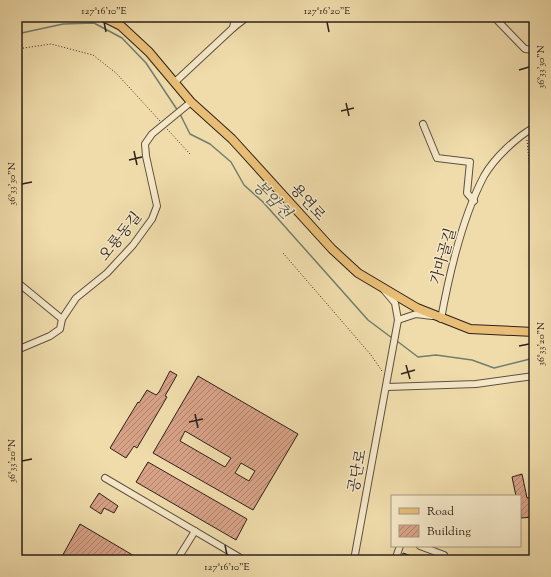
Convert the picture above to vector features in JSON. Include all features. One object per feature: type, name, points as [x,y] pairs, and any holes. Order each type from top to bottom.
[{"type":"main road","name":"용연로","points":[[103,17],[121,26],[149,52],[177,81],[188,105],[232,139],[332,249],[358,273],[384,290],[433,316],[470,330],[534,332]]},
{"type":"street","points":[[234,28],[235,17]]},
{"type":"street","points":[[177,81],[247,17]]},
{"type":"street","points":[[494,17],[525,48],[534,50]]},
{"type":"street","name":"오룡동길","points":[[17,350],[60,329],[62,319],[76,298],[108,272],[133,245],[152,219],[157,206],[146,156],[146,144],[152,134],[164,126],[188,105]]},
{"type":"street","points":[[423,124],[438,158],[470,162],[467,193],[474,201]]},
{"type":"street","name":"가마골길","points":[[441,319],[446,293],[459,244],[484,176],[512,144],[534,127]]},
{"type":"street","points":[[17,282],[62,319]]},
{"type":"street","points":[[384,290],[395,302],[398,322],[407,316],[416,314],[433,316]]},
{"type":"street","name":"공단로","points":[[354,560],[398,322]]},
{"type":"street","points":[[387,385],[476,384],[534,376]]},
{"type":"street","points":[[105,478],[244,560]]},
{"type":"street","points":[[177,560],[195,531]]},
{"type":"street","points":[[395,560],[400,547]]},
{"type":"street","points":[[423,547],[444,555],[442,560]]},
{"type":"path","points":[[17,49],[51,44],[93,55],[116,73],[190,154]]},
{"type":"path","points":[[526,132],[534,213]]},
{"type":"path","points":[[283,253],[371,355],[387,385]]},
{"type":"building","points":[[170,371],[177,375],[165,396],[167,397],[137,448],[134,446],[126,458],[110,448],[147,390],[156,395]]},
{"type":"building","points":[[198,376],[298,434],[253,510],[153,453]],"holes":[[[185,431],[231,458],[225,467],[180,441]],[[241,463],[255,471],[249,481],[235,473]]]},
{"type":"building","points":[[148,462],[247,519],[236,540],[136,482]]},
{"type":"building","points":[[522,474],[527,498],[534,497],[534,517],[521,518],[521,495],[516,495],[512,477]]},
{"type":"building","points":[[99,493],[118,506],[114,513],[104,508],[101,514],[90,507]]},
{"type":"building","points":[[80,524],[141,560],[60,560]]},
{"type":"building","points":[[403,553],[420,559],[420,560],[401,560]]},
{"type":"waterway","name":"봉암천","points":[[17,34],[63,24],[94,23],[122,38],[146,63],[178,111]]},
{"type":"waterway","name":"봉암천","points":[[180,114],[190,134],[210,144],[231,162],[244,185],[263,202],[368,320],[392,338]]},
{"type":"waterway","name":"봉암천","points":[[397,341],[418,357],[436,355],[472,360],[494,368],[534,358]]}]
